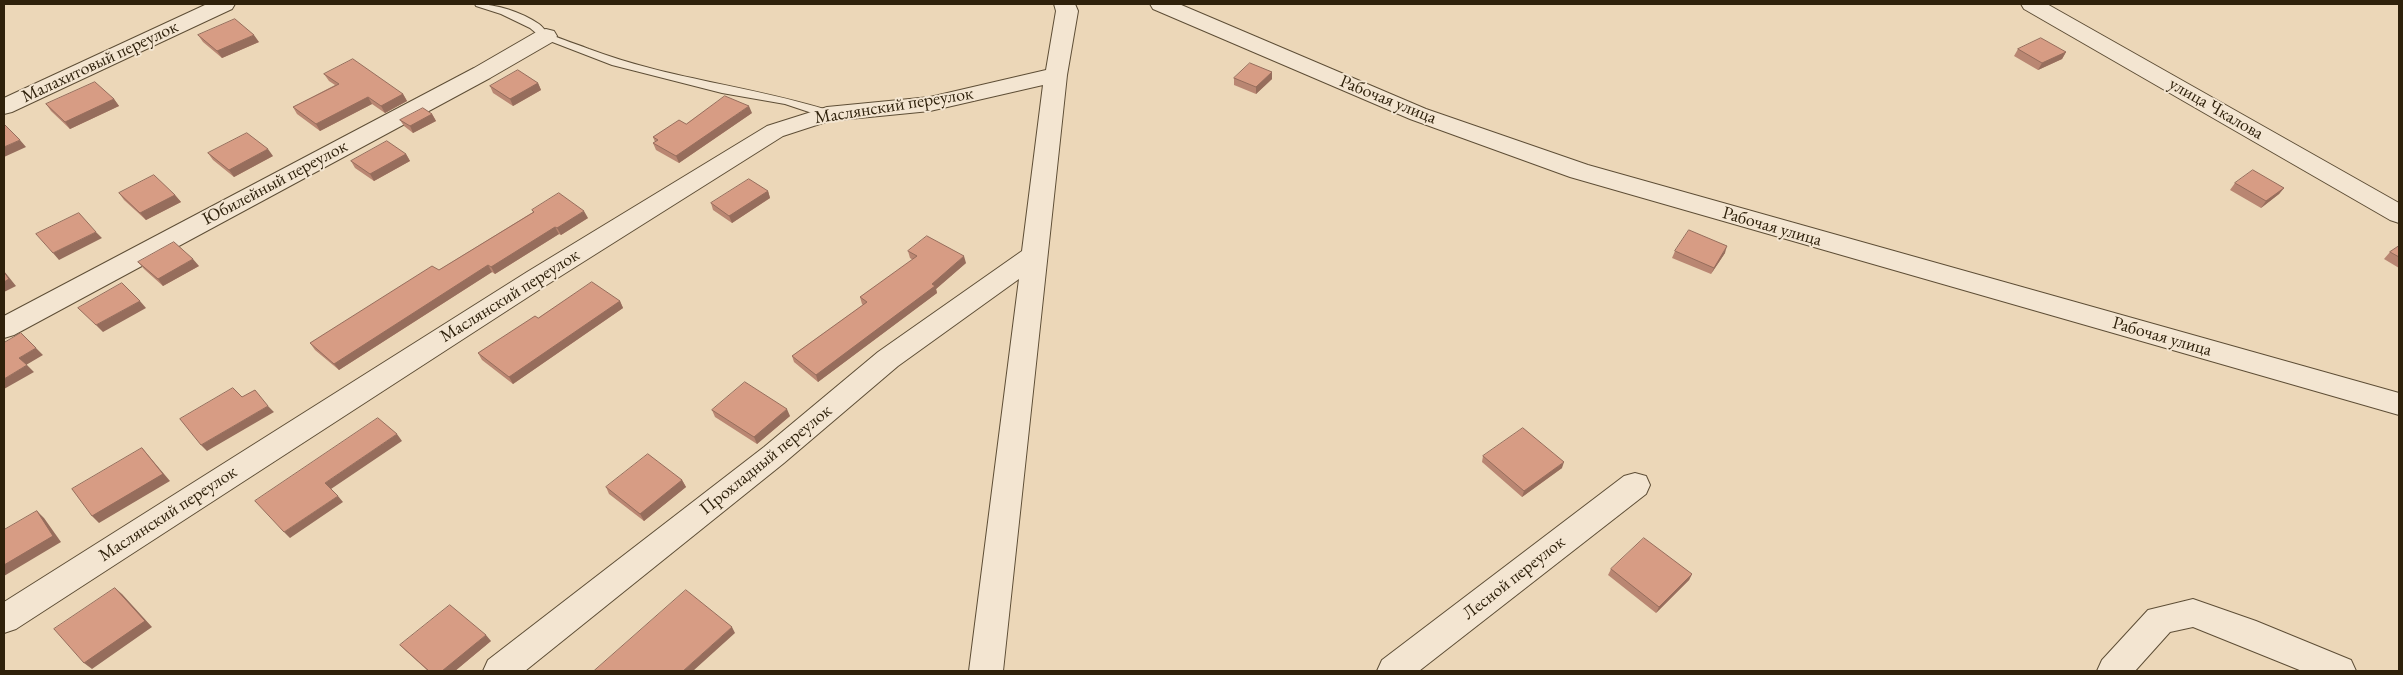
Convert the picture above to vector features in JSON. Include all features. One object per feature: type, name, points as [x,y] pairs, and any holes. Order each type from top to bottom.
[{"type":"street","name":"Малахитовый переулок","points":[[4,107],[224,4]]},
{"type":"street","points":[[986,671],[1056,75],[1067,11],[1065,4]]},
{"type":"street","name":"Рабочая улица","points":[[1160,4],[1418,114],[1579,171],[2399,404]]},
{"type":"street","name":"улица Чкалова","points":[[2032,4],[2399,214]]},
{"type":"street","name":"Юбилейный переулок","points":[[4,328],[482,73],[546,36]]},
{"type":"street","name":"Маслянский переулок","points":[[4,619],[536,279],[720,167],[775,130],[826,114],[930,104],[1056,75]]},
{"type":"street","name":"Прохладный переулок","points":[[500,671],[766,461],[888,360],[959,307],[1035,255]]},
{"type":"street","name":"Лесной переулок","points":[[1394,671],[1635,485]]},
{"type":"street","points":[[2114,671],[2160,620],[2193,613],[2244,631],[2339,671]]},
{"type":"lane","points":[[480,4],[505,12],[527,23],[546,36],[616,63],[722,89],[787,101],[826,114]]},
{"type":"building","points":[[235,19],[254,35],[217,51],[198,35]]},
{"type":"building","points":[[2041,38],[2066,52],[2042,63],[2018,49]]},
{"type":"building","points":[[353,59],[403,94],[381,106],[368,97],[316,124],[293,107],[339,84],[324,74]]},
{"type":"building","points":[[1250,63],[1272,72],[1256,87],[1234,78]]},
{"type":"building","points":[[518,70],[538,83],[510,99],[490,86]]},
{"type":"building","points":[[95,82],[114,99],[65,122],[46,104]]},
{"type":"building","points":[[725,96],[749,106],[676,156],[653,143],[658,140],[653,137],[679,120],[686,124]]},
{"type":"building","points":[[423,108],[432,114],[410,126],[400,120]]},
{"type":"building","points":[[4,124],[20,140],[4,147]]},
{"type":"building","points":[[247,133],[268,149],[229,170],[208,153]]},
{"type":"building","points":[[387,141],[406,154],[370,174],[351,161]]},
{"type":"building","points":[[2253,170],[2284,188],[2266,201],[2235,183]]},
{"type":"building","points":[[154,175],[175,195],[140,213],[119,193]]},
{"type":"building","points":[[749,179],[768,191],[729,216],[711,203]]},
{"type":"building","points":[[559,193],[584,211],[491,267],[488,265],[334,364],[310,343],[432,266],[439,270],[534,212],[532,210]]},
{"type":"building","points":[[79,213],[96,232],[53,253],[36,234]]},
{"type":"building","points":[[1689,230],[1727,246],[1714,268],[1675,251]]},
{"type":"building","points":[[927,236],[964,256],[932,284],[935,286],[816,375],[792,356],[867,302],[860,297],[917,256],[908,251]]},
{"type":"building","points":[[174,242],[193,259],[158,279],[138,262]]},
{"type":"building","points":[[2399,246],[2399,257],[2390,252]]},
{"type":"building","points":[[4,272],[9,279],[4,282]]},
{"type":"building","points":[[592,282],[620,301],[509,377],[478,353],[535,316],[538,318]]},
{"type":"building","points":[[122,283],[140,301],[96,325],[78,308]]},
{"type":"building","points":[[21,333],[36,348],[19,358],[27,365],[4,379],[4,343]]},
{"type":"building","points":[[745,382],[787,409],[754,437],[712,410]]},
{"type":"building","points":[[233,388],[242,397],[255,390],[268,406],[201,445],[180,419]]},
{"type":"building","points":[[378,418],[397,434],[325,483],[338,496],[284,532],[255,501]]},
{"type":"building","points":[[1523,428],[1564,462],[1524,491],[1483,456]]},
{"type":"building","points":[[142,448],[163,474],[92,516],[72,489]]},
{"type":"building","points":[[648,454],[682,480],[640,514],[606,487]]},
{"type":"building","points":[[37,511],[53,536],[4,565],[4,530]]},
{"type":"building","points":[[1644,538],[1692,574],[1659,607],[1611,569]]},
{"type":"building","points":[[115,588],[145,621],[84,663],[54,629]]},
{"type":"building","points":[[686,590],[732,627],[683,671],[594,671]]},
{"type":"building","points":[[450,605],[486,635],[442,671],[429,671],[400,645]]}]
